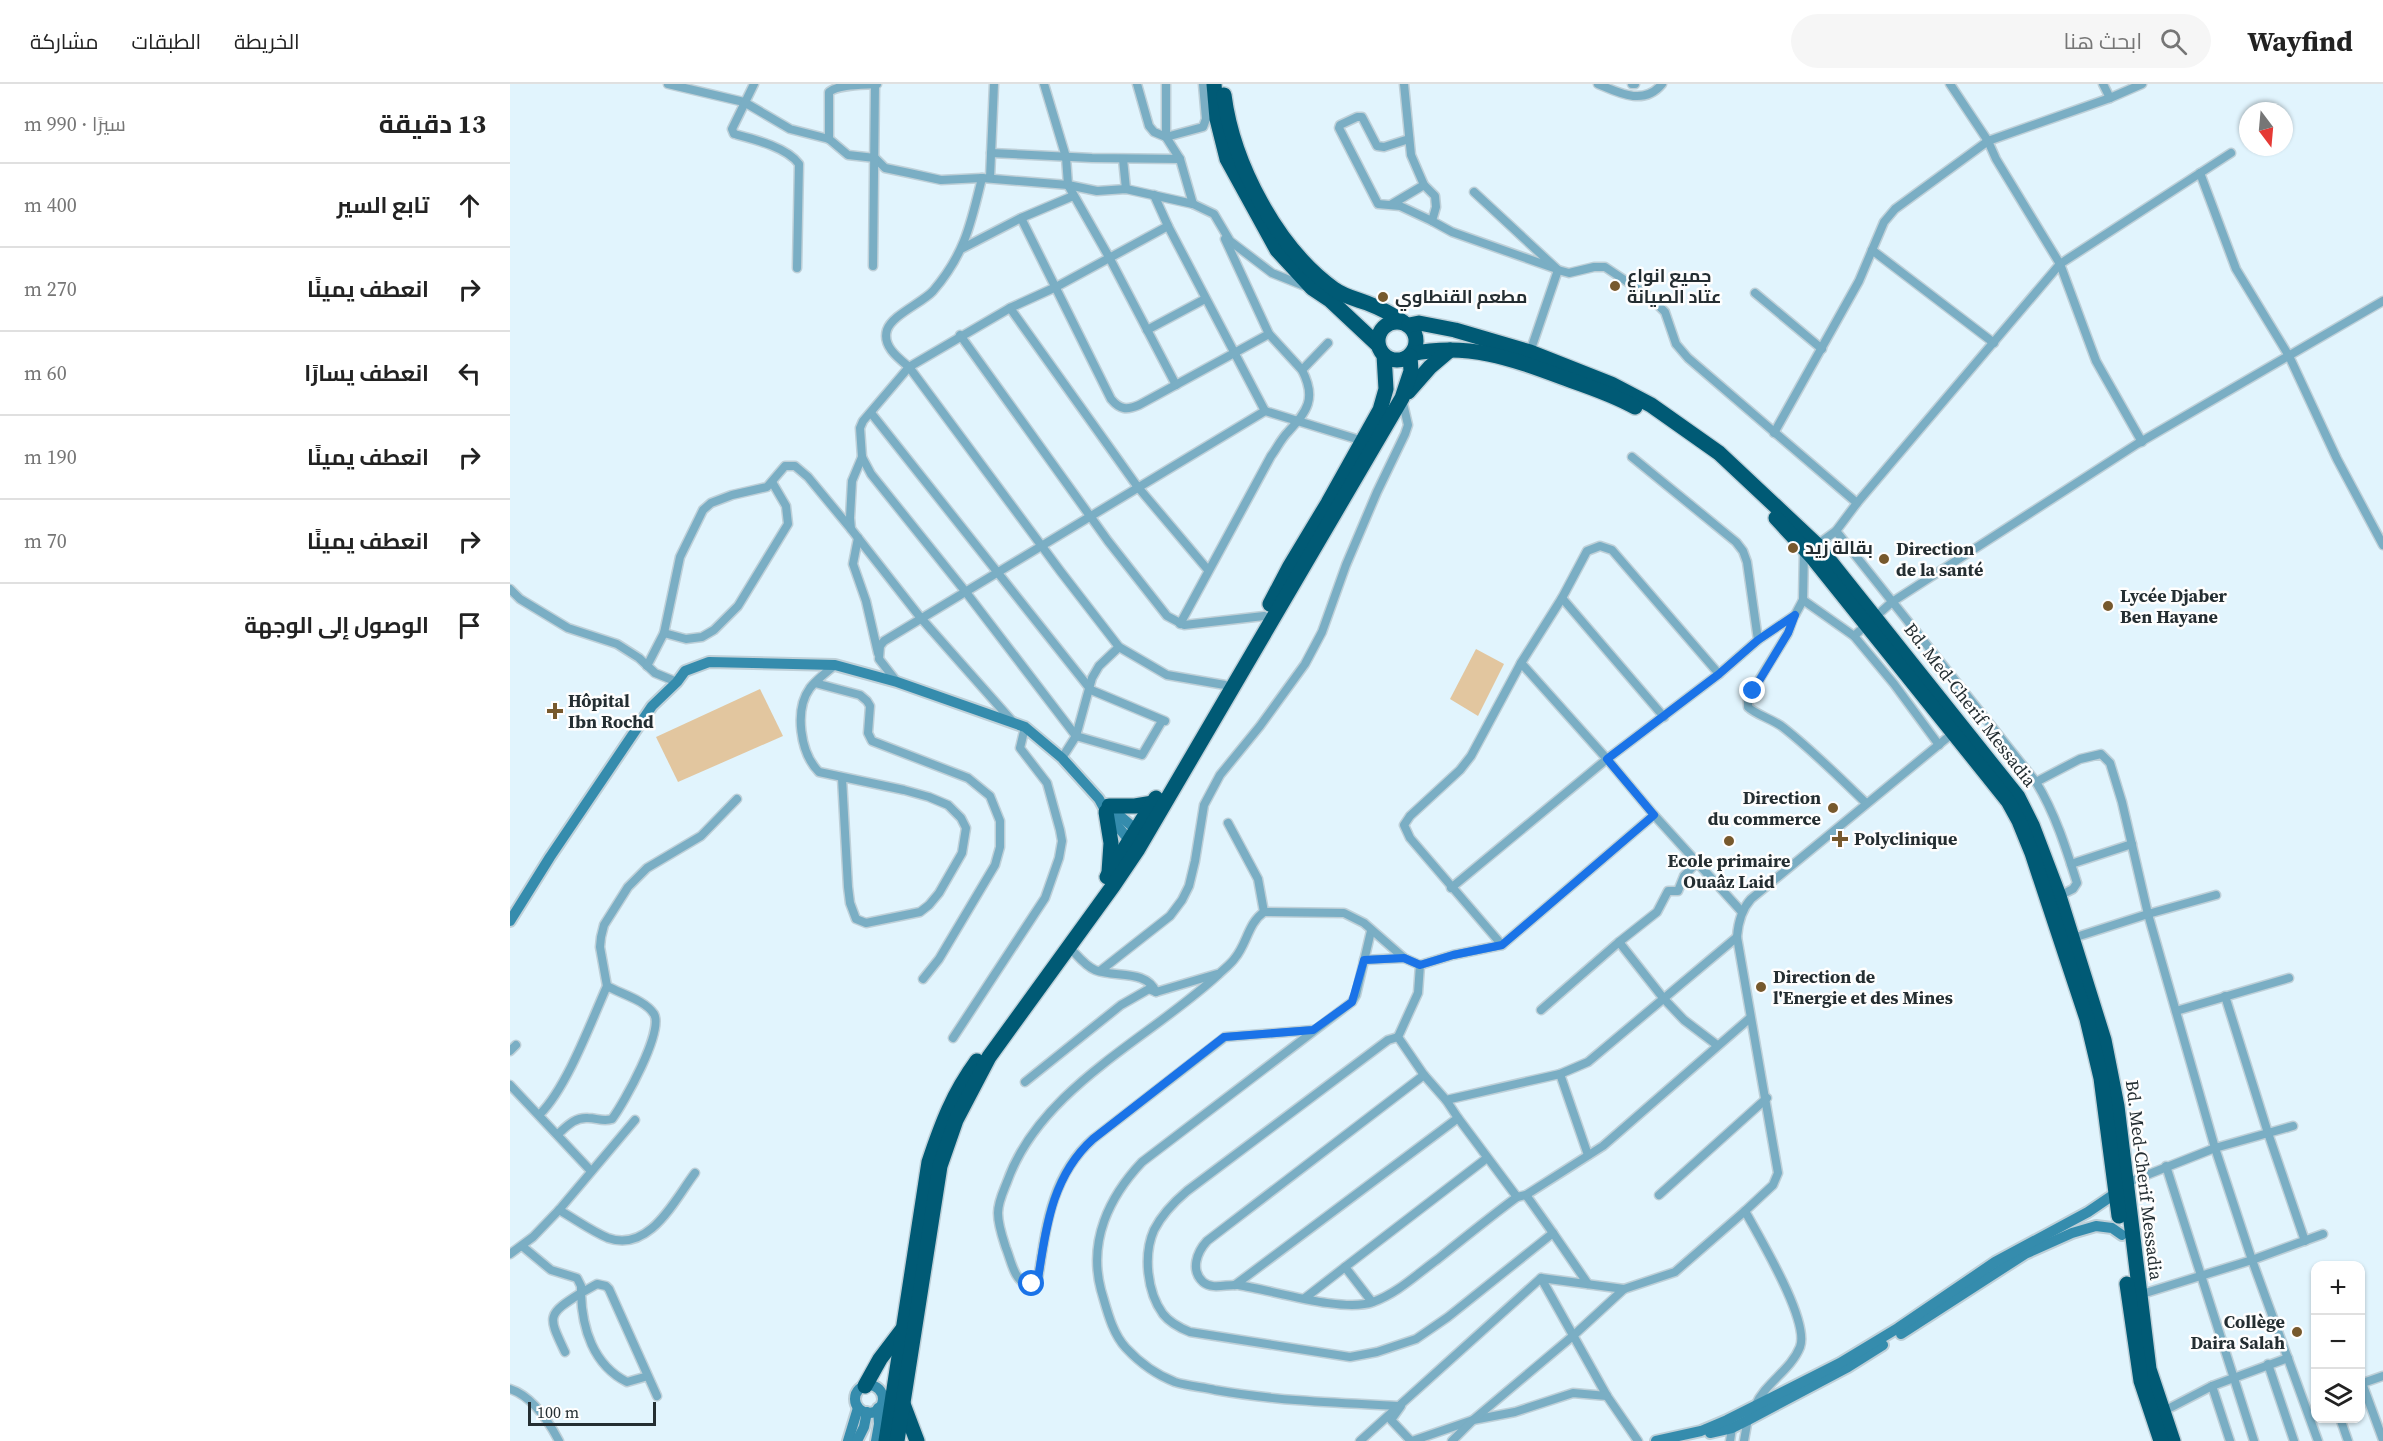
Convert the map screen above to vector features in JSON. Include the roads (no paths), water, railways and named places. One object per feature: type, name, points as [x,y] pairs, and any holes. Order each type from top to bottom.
[{"type":"highway","points":[[1214,84],[1217,119],[1227,159],[1277,250],[1319,286],[1389,313],[1406,324],[1417,339],[1411,355],[1411,371],[1402,399]]},
{"type":"highway","points":[[1223,84],[1227,115],[1236,147],[1252,183],[1294,254],[1330,300],[1381,350],[1397,360],[1411,355]]},
{"type":"highway","points":[[886,1441],[929,1162],[947,1109],[964,1078],[1137,839],[1153,803],[1225,685],[1384,400],[1386,389],[1380,333],[1383,328],[1393,322],[1406,324]]},
{"type":"highway","name":"Bd. Med-Cherif Messadia","points":[[1406,324],[1419,323],[1455,330],[1530,352],[1611,384],[1651,405],[1719,453],[1811,546],[2018,797],[2032,825],[2059,896],[2104,1040],[2111,1075],[2122,1235],[2137,1365],[2153,1423],[2161,1441]]},
{"type":"highway","points":[[897,1441],[940,1166],[966,1098],[983,1067],[1069,947],[1137,839],[1402,399],[1423,373],[1451,350]]},
{"type":"highway","name":"Bd. Med-Cherif Messadia","points":[[1411,355],[1451,350],[1491,353],[1628,404],[1674,431],[1709,458],[1811,546]]},
{"type":"highway","name":"Bd. Med-Cherif Messadia","points":[[1870,620],[1953,733],[2008,801],[2019,820],[2032,853],[2077,985],[2093,1042],[2139,1295],[2149,1369],[2173,1441]]},
{"type":"highway","points":[[1108,876],[1111,843],[1105,806],[1136,806],[1153,803]]},
{"type":"highway","points":[[865,1386],[880,1359],[904,1328]]},
{"type":"highway","points":[[903,1404],[917,1441]]},
{"type":"highway","points":[[871,1410],[890,1423]]},
{"type":"street","points":[[668,84],[744,102],[790,129],[830,139],[848,155],[875,158],[885,168],[940,180],[986,178],[1068,185],[1097,191],[1126,189],[1193,204],[1214,214],[1230,241],[1272,273],[1319,286]]},
{"type":"street","points":[[754,84],[732,129],[734,134],[765,143],[796,159],[799,164],[797,268]]},
{"type":"street","points":[[830,139],[829,92],[832,87],[876,84],[873,266]]},
{"type":"street","points":[[994,84],[991,153],[986,178],[963,248],[930,294],[901,315],[888,328],[887,339],[893,354],[909,367],[1061,573],[1119,647],[1167,675],[1225,685]]},
{"type":"street","points":[[1044,84],[1066,157],[1068,185],[1110,257],[1176,386]]},
{"type":"street","points":[[1137,84],[1149,126],[1154,132],[1166,137],[1203,128],[1206,119],[1203,84]]},
{"type":"street","points":[[1166,84],[1166,137],[1180,159],[1193,204]]},
{"type":"street","points":[[1404,84],[1411,155],[1424,185],[1435,196],[1436,207],[1432,221]]},
{"type":"street","points":[[1598,84],[1629,96],[1652,94],[1662,84]]},
{"type":"street","points":[[1950,84],[1988,141],[1996,159],[2060,264],[2096,361],[2142,441]]},
{"type":"street","points":[[2103,84],[2110,98]]},
{"type":"street","points":[[1774,433],[1859,280],[1884,222],[1895,209],[1988,141],[2110,98],[2142,84]]},
{"type":"street","points":[[1408,139],[1383,147],[1377,146],[1362,117],[1340,125],[1339,128],[1378,204],[1392,204],[1452,232],[1569,273],[1594,267],[1605,267],[1650,297],[1665,312],[1676,344],[1688,358],[1857,503]]},
{"type":"street","points":[[991,153],[1123,159],[1180,159]]},
{"type":"street","points":[[1866,803],[1813,752],[1784,728],[1771,718],[1748,707],[1748,698],[1788,633],[1803,600],[1811,546],[1836,531],[1857,503],[2060,264],[2231,153]]},
{"type":"street","points":[[1123,159],[1126,189]]},
{"type":"street","points":[[2200,173],[2236,269],[2289,356],[2337,459],[2383,544]]},
{"type":"street","points":[[1392,204],[1424,185]]},
{"type":"street","points":[[1474,192],[1557,269]]},
{"type":"street","points":[[1154,195],[1264,411]]},
{"type":"street","points":[[963,248],[1021,218],[1073,196]]},
{"type":"street","points":[[1180,624],[1271,456],[1287,433],[1300,421],[1309,401],[1310,392],[1302,370],[1269,334],[1214,214]]},
{"type":"street","points":[[1021,218],[1111,399],[1119,407],[1131,409],[1269,334]]},
{"type":"street","points":[[872,413],[1090,690],[1164,721],[1142,755],[1076,736],[965,591],[871,474],[862,457],[860,429],[863,421],[909,367],[960,335],[1168,226]]},
{"type":"street","points":[[1872,250],[1994,343]]},
{"type":"street","points":[[1530,352],[1557,269]]},
{"type":"street","points":[[1755,293],[1822,349]]},
{"type":"street","points":[[1147,330],[1205,298]]},
{"type":"street","points":[[1854,636],[1892,602],[2142,441],[2383,301]]},
{"type":"street","points":[[1010,308],[1137,486],[1208,570]]},
{"type":"street","points":[[960,335],[1089,515],[1167,616],[1180,624],[1264,616]]},
{"type":"street","points":[[1302,370],[1328,344]]},
{"type":"street","points":[[1100,971],[1170,916],[1182,900],[1189,886],[1195,861],[1201,813],[1209,794],[1220,775],[1290,688],[1322,632],[1346,565],[1405,434],[1408,425],[1402,399]]},
{"type":"street","points":[[879,659],[880,646],[884,641],[920,617],[1264,411],[1363,441]]},
{"type":"street","points":[[851,529],[852,481],[862,457]]},
{"type":"street","points":[[1632,457],[1736,542],[1743,551],[1747,562],[1758,640]]},
{"type":"street","points":[[647,666],[664,633],[680,557],[703,510],[711,503],[732,495],[762,489],[772,482],[785,466],[795,465],[808,477],[851,529],[920,617],[1014,723]]},
{"type":"street","points":[[664,633],[694,639],[702,637],[714,630],[738,606],[788,524],[786,506],[772,482]]},
{"type":"street","points":[[1836,531],[2036,782],[2056,822],[2077,885],[2070,892],[2059,896]]},
{"type":"street","points":[[858,538],[853,564],[866,601],[879,659],[897,682]]},
{"type":"street","points":[[1502,945],[1410,838],[1404,825],[1410,816],[1472,756],[1521,663],[1562,598],[1587,551],[1593,547],[1606,547],[1719,674]]},
{"type":"street","points":[[510,590],[520,599],[568,628],[617,644],[655,673],[677,682]]},
{"type":"street","points":[[1562,598],[1664,717]]},
{"type":"street","points":[[1803,600],[1854,636],[1894,684],[1939,745]]},
{"type":"street","points":[[1451,888],[1607,759],[1719,674],[1758,640],[1795,615]]},
{"type":"street","points":[[1062,758],[1076,736],[1092,678],[1099,666],[1119,647]]},
{"type":"street","points":[[510,921],[550,857],[652,706],[685,671],[709,662],[835,665],[897,682],[1014,723],[1025,728],[1062,758],[1137,839]]},
{"type":"street","points":[[1521,663],[1742,912]]},
{"type":"street","points":[[835,665],[809,689],[801,710],[801,726],[805,741],[811,760],[819,772],[928,797],[948,805],[961,818],[966,828],[962,853],[939,893],[920,912],[866,923],[856,919],[850,903],[848,887],[842,778]]},
{"type":"street","points":[[815,683],[860,695],[870,706],[868,733],[872,741],[968,778],[985,790],[997,810],[1001,830],[995,866],[939,959],[923,979]]},
{"type":"street","points":[[952,1038],[1045,898],[1059,858],[1062,841],[1047,783],[1020,748],[1025,728]]},
{"type":"street","points":[[1360,1441],[1541,1278],[1624,1288],[1675,1272],[1773,1185],[1778,1173],[1767,1098],[1750,1018],[1737,937],[1742,912],[1751,899],[1953,733]]},
{"type":"street","points":[[2036,782],[2080,759],[2102,754],[2110,763],[2148,914],[2215,1148],[2252,1260],[2319,1441]]},
{"type":"street","points":[[540,1114],[548,1106],[558,1089],[586,1035],[607,986],[600,947],[604,925],[628,887],[647,868],[701,836],[737,799]]},
{"type":"street","points":[[1313,1030],[1224,1037],[1093,1139],[1078,1153],[1061,1183],[1046,1222],[1038,1279],[1032,1284],[1023,1284],[1017,1276],[1001,1233],[998,1211],[1012,1166],[1028,1138],[1050,1112],[1089,1076],[1185,1004],[1221,973],[1236,958],[1255,921],[1264,912],[1344,913],[1355,917],[1404,958],[1420,965],[1453,955],[1502,945],[1654,815]]},
{"type":"street","points":[[1228,823],[1258,879],[1264,912]]},
{"type":"street","points":[[2071,864],[2132,844]]},
{"type":"street","points":[[1541,1010],[1657,912],[1668,891],[1678,891],[1684,876],[1697,862]]},
{"type":"street","points":[[2073,938],[2216,895]]},
{"type":"street","points":[[1371,931],[1352,1002],[1142,1162],[1124,1181],[1104,1215],[1099,1246],[1098,1279],[1119,1339],[1149,1368],[1175,1382],[1279,1400],[1401,1406]]},
{"type":"street","points":[[1446,1100],[1560,1074],[1588,1062],[1737,937]]},
{"type":"street","points":[[1619,942],[1664,999],[1684,1020],[1717,1046]]},
{"type":"street","points":[[1069,947],[1091,968],[1149,980],[1156,992]]},
{"type":"street","points":[[1364,960],[1404,958]]},
{"type":"street","points":[[1420,965],[1418,993],[1398,1037],[1388,1040],[1197,1184],[1174,1202],[1163,1215],[1153,1232],[1148,1255],[1149,1277],[1163,1314],[1176,1326],[1190,1332],[1337,1356],[1363,1355],[1396,1347],[1416,1339],[1448,1317],[1553,1233]]},
{"type":"street","points":[[1025,1082],[1121,1005],[1149,989],[1156,992],[1221,973]]},
{"type":"street","points":[[2176,1011],[2289,978]]},
{"type":"street","points":[[558,1134],[578,1119],[605,1121],[612,1119],[635,1083],[657,1025],[653,1013],[644,1004],[607,986]]},
{"type":"street","points":[[2225,996],[2305,1241]]},
{"type":"street","points":[[1424,1075],[1207,1241],[1199,1250],[1196,1265],[1201,1280],[1213,1286],[1235,1285],[1344,1304],[1371,1302],[1396,1291],[1517,1197],[1526,1195],[1603,1146],[1750,1018]]},
{"type":"street","points":[[1398,1037],[1424,1075],[1446,1100],[1517,1197]]},
{"type":"street","points":[[1560,1074],[1588,1155]]},
{"type":"street","points":[[510,1085],[540,1114],[591,1171]]},
{"type":"street","points":[[1659,1195],[1767,1098]]},
{"type":"street","points":[[1235,1285],[1458,1118]]},
{"type":"street","points":[[510,1254],[533,1237],[559,1210],[635,1120]]},
{"type":"street","points":[[1815,1380],[1898,1328],[1995,1262],[2088,1212],[2118,1187],[2215,1148],[2293,1126]]},
{"type":"street","points":[[1305,1298],[1487,1158]]},
{"type":"street","points":[[2166,1166],[2254,1441]]},
{"type":"street","points":[[559,1210],[608,1237],[619,1240],[634,1239],[652,1230],[695,1173]]},
{"type":"street","points":[[1526,1195],[1588,1284]]},
{"type":"street","points":[[1744,1441],[1749,1412],[1760,1395],[1796,1355],[1802,1341],[1794,1307],[1745,1211]]},
{"type":"street","points":[[1681,1441],[1730,1424],[1749,1412],[1815,1380],[1848,1367],[2025,1254],[2072,1233],[2096,1226],[2112,1228],[2122,1235]]},
{"type":"street","points":[[2139,1295],[2252,1260],[2324,1234]]},
{"type":"street","points":[[522,1246],[551,1270],[577,1278],[581,1293],[584,1327],[603,1365],[627,1382],[648,1376]]},
{"type":"street","points":[[1345,1267],[1371,1302]]},
{"type":"street","points":[[1541,1278],[1607,1396],[1638,1441]]},
{"type":"street","points":[[565,1352],[553,1327],[552,1317],[558,1308],[581,1293],[597,1284],[606,1286],[657,1396]]},
{"type":"street","points":[[1452,1441],[1473,1420],[1574,1335],[1624,1288]]},
{"type":"street","points":[[2162,1412],[2234,1376],[2288,1358]]},
{"type":"street","points":[[2268,1364],[2294,1441]]},
{"type":"street","points":[[2365,1383],[2383,1376]]},
{"type":"street","points":[[848,1441],[871,1410],[881,1393],[874,1387],[865,1386],[856,1395],[871,1410],[875,1441]]},
{"type":"street","points":[[2212,1386],[2230,1441]]},
{"type":"street","points":[[510,1389],[522,1395],[545,1418],[559,1441]]},
{"type":"street","points":[[1401,1406],[1391,1420],[1412,1441],[1473,1420],[1515,1413],[1573,1393],[1607,1396]]},
{"type":"street","points":[[2365,1394],[2383,1440]]},
{"type":"street","points":[[2306,1403],[2311,1402]]},
{"type":"street","points":[[857,1441],[871,1410]]},
{"type":"street","points":[[2341,1423],[2348,1441]]},
{"type":"street","points":[[1656,1441],[1730,1424]]},
{"type":"street","points":[[1730,1424],[1730,1441]]},
{"type":"place","name":"جميع انواع عتاد الصيانة","points":[[1615,286]]},
{"type":"place","name":"مطعم القنطاوي","points":[[1383,297]]},
{"type":"place","name":"بقالة زيد","points":[[1793,548]]},
{"type":"place","name":"Direction de la santé","points":[[1884,559]]},
{"type":"place","name":"Lycée Djaber Ben Hayane","points":[[2108,606]]},
{"type":"place","name":"Hôpital Ibn Rochd","points":[[555,711]]},
{"type":"place","name":"Direction du commerce","points":[[1833,808]]},
{"type":"place","name":"Polyclinique","points":[[1840,839]]},
{"type":"place","name":"Ecole primaire Ouaâz Laid","points":[[1729,841]]},
{"type":"place","name":"Direction de l'Energie et des Mines","points":[[1761,987]]},
{"type":"place","name":"Collège Daira Salah","points":[[2297,1332]]}]
